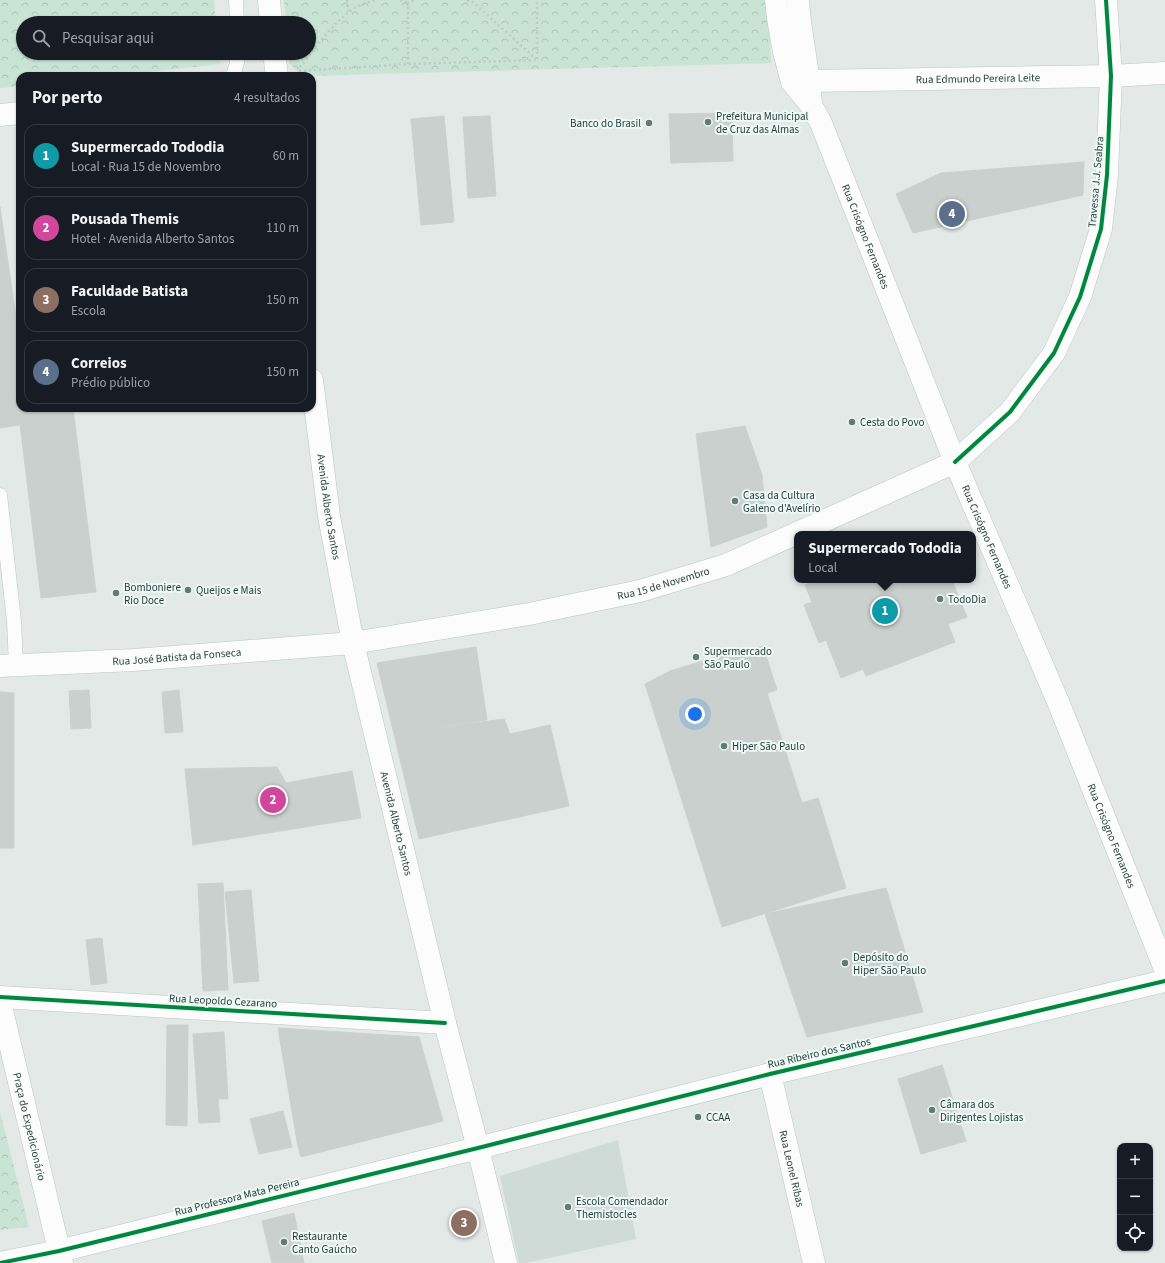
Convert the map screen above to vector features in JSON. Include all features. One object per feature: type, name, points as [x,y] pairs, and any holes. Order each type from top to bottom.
[{"type":"street","points":[[268,0],[270,16]]},
{"type":"street","points":[[776,0],[782,46],[800,81]]},
{"type":"street","points":[[798,0],[800,81]]},
{"type":"street","name":"Travessa J.J. Seabra","points":[[955,462],[1010,412],[1054,353],[1080,297],[1101,229],[1107,175],[1112,76],[1106,0]]},
{"type":"street","points":[[275,60],[276,72]]},
{"type":"street","name":"Rua Edmundo Pereira Leite","points":[[800,81],[1112,76],[1165,73]]},
{"type":"street","name":"Rua Crisógno Fernandes","points":[[800,81],[821,123],[955,462],[1058,704],[1165,969]]},
{"type":"street","points":[[0,115],[16,113]]},
{"type":"street","name":"Avenida Alberto Santos","points":[[316,412],[329,516],[353,643],[445,1023],[506,1263]]},
{"type":"street","name":"Rua 15 de Novembro","points":[[800,531],[955,462]]},
{"type":"street","name":"Rua 15 de Novembro","points":[[353,643],[529,614],[640,591],[719,567],[794,534]]},
{"type":"street","name":"Rua José Batista da Fonseca","points":[[8,666],[134,660],[353,643]]},
{"type":"street","name":"Rua Ribeiro dos Santos","points":[[478,1148],[770,1074],[1165,981]]},
{"type":"street","name":"Rua Leopoldo Cezarano","points":[[0,997],[445,1023]]},
{"type":"street","name":"Praça do Expedicionário","points":[[0,1002],[60,1257]]},
{"type":"street","name":"Rua Leonel Ribas","points":[[770,1074],[814,1263]]},
{"type":"street","name":"Rua Professora Mata Pereira","points":[[0,1263],[60,1257],[478,1148]]},
{"type":"lane","points":[[236,0],[237,16]]},
{"type":"lane","points":[[235,72],[236,60]]},
{"type":"lane","points":[[0,495],[14,621],[8,666]]},
{"type":"path","points":[[347,0],[348,14]]},
{"type":"path","points":[[316,47],[328,32],[358,6],[375,0]]},
{"type":"path","points":[[400,0],[408,3],[414,0]]},
{"type":"path","points":[[467,0],[474,2],[536,60]]},
{"type":"path","points":[[536,60],[537,0]]},
{"type":"path","points":[[408,3],[408,64]]},
{"type":"path","points":[[306,60],[297,71],[408,64],[536,60]]},
{"type":"shaded area","name":"Escola Comendador Themistocles","points":[[618,1140],[636,1239],[526,1263],[519,1263],[500,1176]]},
{"type":"green space","points":[[0,0],[214,0],[215,16],[16,16],[16,60],[220,60],[220,64],[149,72],[16,72],[16,86],[0,88]]},
{"type":"green space","points":[[284,0],[768,0],[771,63],[316,76],[316,72],[298,72],[289,63],[289,60],[316,60],[316,16],[285,16]]},
{"type":"green space","points":[[0,1111],[29,1227],[0,1230]]},
{"type":"building","points":[[732,113],[733,161],[671,163],[669,114]]},
{"type":"building","points":[[444,116],[454,222],[421,225],[411,119]]},
{"type":"building","points":[[490,116],[496,196],[468,198],[463,117]]},
{"type":"building","points":[[1084,162],[1083,195],[913,233],[896,194],[941,173]]},
{"type":"building","points":[[0,207],[16,317],[15,395],[16,412],[18,412],[20,425],[0,428]]},
{"type":"building","points":[[19,412],[74,412],[96,592],[41,598]]},
{"type":"building","name":"Casa da Cultura Galeno d'Avelírio","points":[[745,426],[762,475],[767,527],[711,547],[696,434]]},
{"type":"building","points":[[810,583],[953,583],[967,617],[948,624],[955,642],[866,676],[863,669],[841,678],[826,640],[819,643],[804,605],[812,602],[805,585]]},
{"type":"building","name":"Hiper São Paulo","points":[[763,646],[777,690],[767,693],[802,803],[818,798],[846,888],[722,927],[645,684],[670,671],[719,656],[734,655]]},
{"type":"building","points":[[476,647],[487,720],[394,734],[377,663]]},
{"type":"building","points":[[89,690],[91,728],[71,729],[69,691]]},
{"type":"building","points":[[179,690],[183,732],[165,733],[162,692]]},
{"type":"building","points":[[0,692],[14,693],[14,848],[0,848]]},
{"type":"building","points":[[504,719],[510,734],[550,725],[569,806],[419,839],[394,734]]},
{"type":"building","points":[[277,767],[286,783],[352,771],[361,818],[193,845],[185,769]]},
{"type":"building","points":[[223,883],[228,990],[203,991],[198,884]]},
{"type":"building","name":"Depósito do Hiper São Paulo","points":[[886,888],[923,1012],[807,1037],[765,914]]},
{"type":"building","points":[[251,890],[259,981],[234,983],[225,892]]},
{"type":"building","points":[[102,938],[107,983],[91,985],[86,940]]},
{"type":"building","points":[[167,1025],[188,1025],[187,1126],[166,1125]]},
{"type":"building","points":[[278,1028],[419,1037],[443,1121],[301,1157]]},
{"type":"building","points":[[224,1032],[228,1099],[218,1099],[220,1122],[199,1123],[193,1034]]},
{"type":"building","name":"Câmara dos Dirigentes Lojistas","points":[[942,1065],[966,1141],[921,1154],[898,1079]]},
{"type":"building","points":[[283,1111],[292,1147],[259,1154],[250,1119]]},
{"type":"building","name":"Restaurante Canto Gaúcho","points":[[294,1213],[304,1263],[272,1263],[262,1221]]},
{"type":"cycle path","points":[[955,462],[1010,412],[1054,353],[1080,297],[1101,229],[1107,175],[1111,76],[1106,0]]},
{"type":"cycle path","points":[[0,1263],[59,1251],[478,1148],[770,1074],[1165,981]]},
{"type":"cycle path","points":[[0,997],[445,1023]]},
{"type":"place","name":"Prefeitura Municipal de Cruz das Almas","points":[[708,122]]},
{"type":"place","name":"Banco do Brasil","points":[[649,123]]},
{"type":"place","name":"Correios","points":[[952,214]]},
{"type":"place","name":"Cesta do Povo","points":[[852,422]]},
{"type":"place","name":"Casa da Cultura Galeno d'Avelírio","points":[[735,501]]},
{"type":"place","name":"Queijos e Mais","points":[[188,590]]},
{"type":"place","name":"Bomboniere Rio Doce","points":[[116,593]]},
{"type":"place","name":"TodoDia","points":[[940,599]]},
{"type":"place","name":"Supermercado Tododia","points":[[885,611]]},
{"type":"place","name":"Supermercado São Paulo","points":[[696,657]]},
{"type":"place","name":"Hiper São Paulo","points":[[724,746]]},
{"type":"place","name":"Pousada Themis","points":[[273,800]]},
{"type":"place","name":"Depósito do Hiper São Paulo","points":[[845,963]]},
{"type":"place","name":"Câmara dos Dirigentes Lojistas","points":[[932,1110]]},
{"type":"place","name":"CCAA","points":[[698,1117]]},
{"type":"place","name":"Escola Comendador Themistocles","points":[[568,1207]]},
{"type":"place","name":"Faculdade Batista","points":[[464,1223]]},
{"type":"place","name":"Restaurante Canto Gaúcho","points":[[284,1242]]}]
